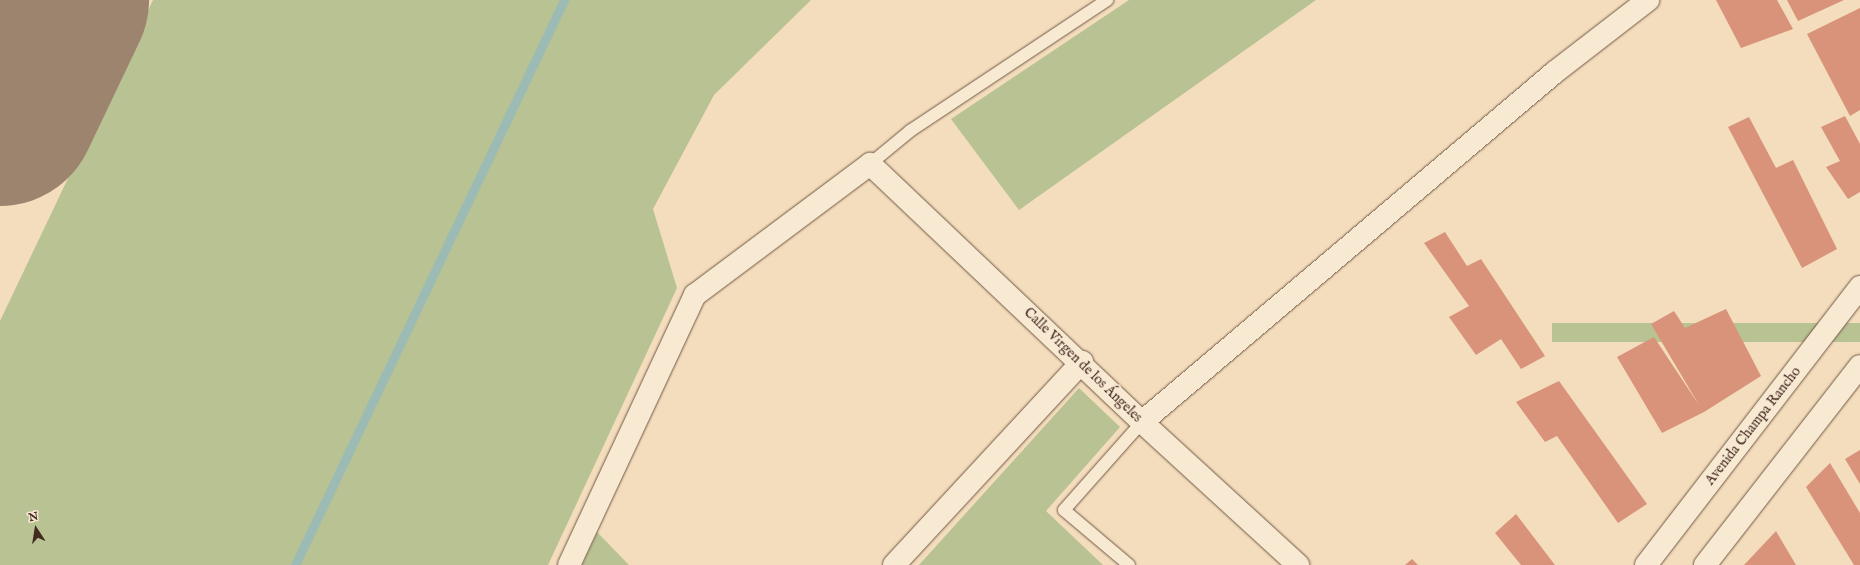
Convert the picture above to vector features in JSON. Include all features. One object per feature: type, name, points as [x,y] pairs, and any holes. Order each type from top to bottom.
[{"type":"street","points":[[1142,422],[1555,72],[1648,0]]},
{"type":"street","name":"Calle Virgen de los Ángeles","points":[[870,164],[1082,362],[1142,422],[1298,565]]},
{"type":"street","points":[[569,565],[694,295],[870,164]]},
{"type":"street","name":"Avenida Champa Rancho","points":[[1646,565],[1860,287]]},
{"type":"street","points":[[894,565],[1082,362]]},
{"type":"street","points":[[1705,565],[1860,366]]},
{"type":"lane","points":[[870,164],[910,131],[1107,0]]},
{"type":"lane","points":[[1129,565],[1064,510],[1142,422]]},
{"type":"green space","points":[[153,0],[811,0],[714,95],[653,209],[677,288],[548,565],[0,565],[0,321]]},
{"type":"green space","points":[[1129,0],[1316,0],[1019,210],[951,119]]},
{"type":"green space","points":[[1552,323],[1860,323],[1860,342],[1552,342]]},
{"type":"green space","points":[[1079,388],[1120,427],[1046,511],[1103,565],[919,565]]},
{"type":"green space","points":[[597,532],[629,565],[582,565]]},
{"type":"building","points":[[1716,0],[1777,0],[1793,29],[1741,48]]},
{"type":"building","points":[[1787,0],[1844,0],[1798,21]]},
{"type":"building","points":[[1860,8],[1860,110],[1850,116],[1807,34]]},
{"type":"building","points":[[1845,116],[1860,144],[1860,192],[1848,199],[1826,167],[1840,161],[1821,127]]},
{"type":"building","points":[[1749,117],[1776,168],[1793,160],[1837,249],[1802,268],[1728,127]]},
{"type":"building","points":[[1445,232],[1467,266],[1481,259],[1545,356],[1521,369],[1501,339],[1476,355],[1449,317],[1469,306],[1424,243]]},
{"type":"building","points":[[1726,309],[1761,376],[1704,412],[1662,433],[1617,357],[1654,337],[1699,405],[1651,324],[1674,311],[1685,328]]},
{"type":"building","points":[[1559,381],[1647,504],[1618,523],[1557,436],[1545,442],[1516,402]]},
{"type":"building","points":[[1860,450],[1860,484],[1845,459]]},
{"type":"building","points":[[1830,463],[1860,513],[1860,565],[1854,565],[1806,487]]},
{"type":"building","points":[[1516,514],[1555,565],[1521,565],[1495,533]]},
{"type":"building","points":[[1776,531],[1796,565],[1744,565]]},
{"type":"building","points":[[1412,559],[1418,565],[1405,565]]},
{"type":"waterway","points":[[295,565],[564,0]]},
{"type":"runway","points":[[0,109],[52,0]]}]
